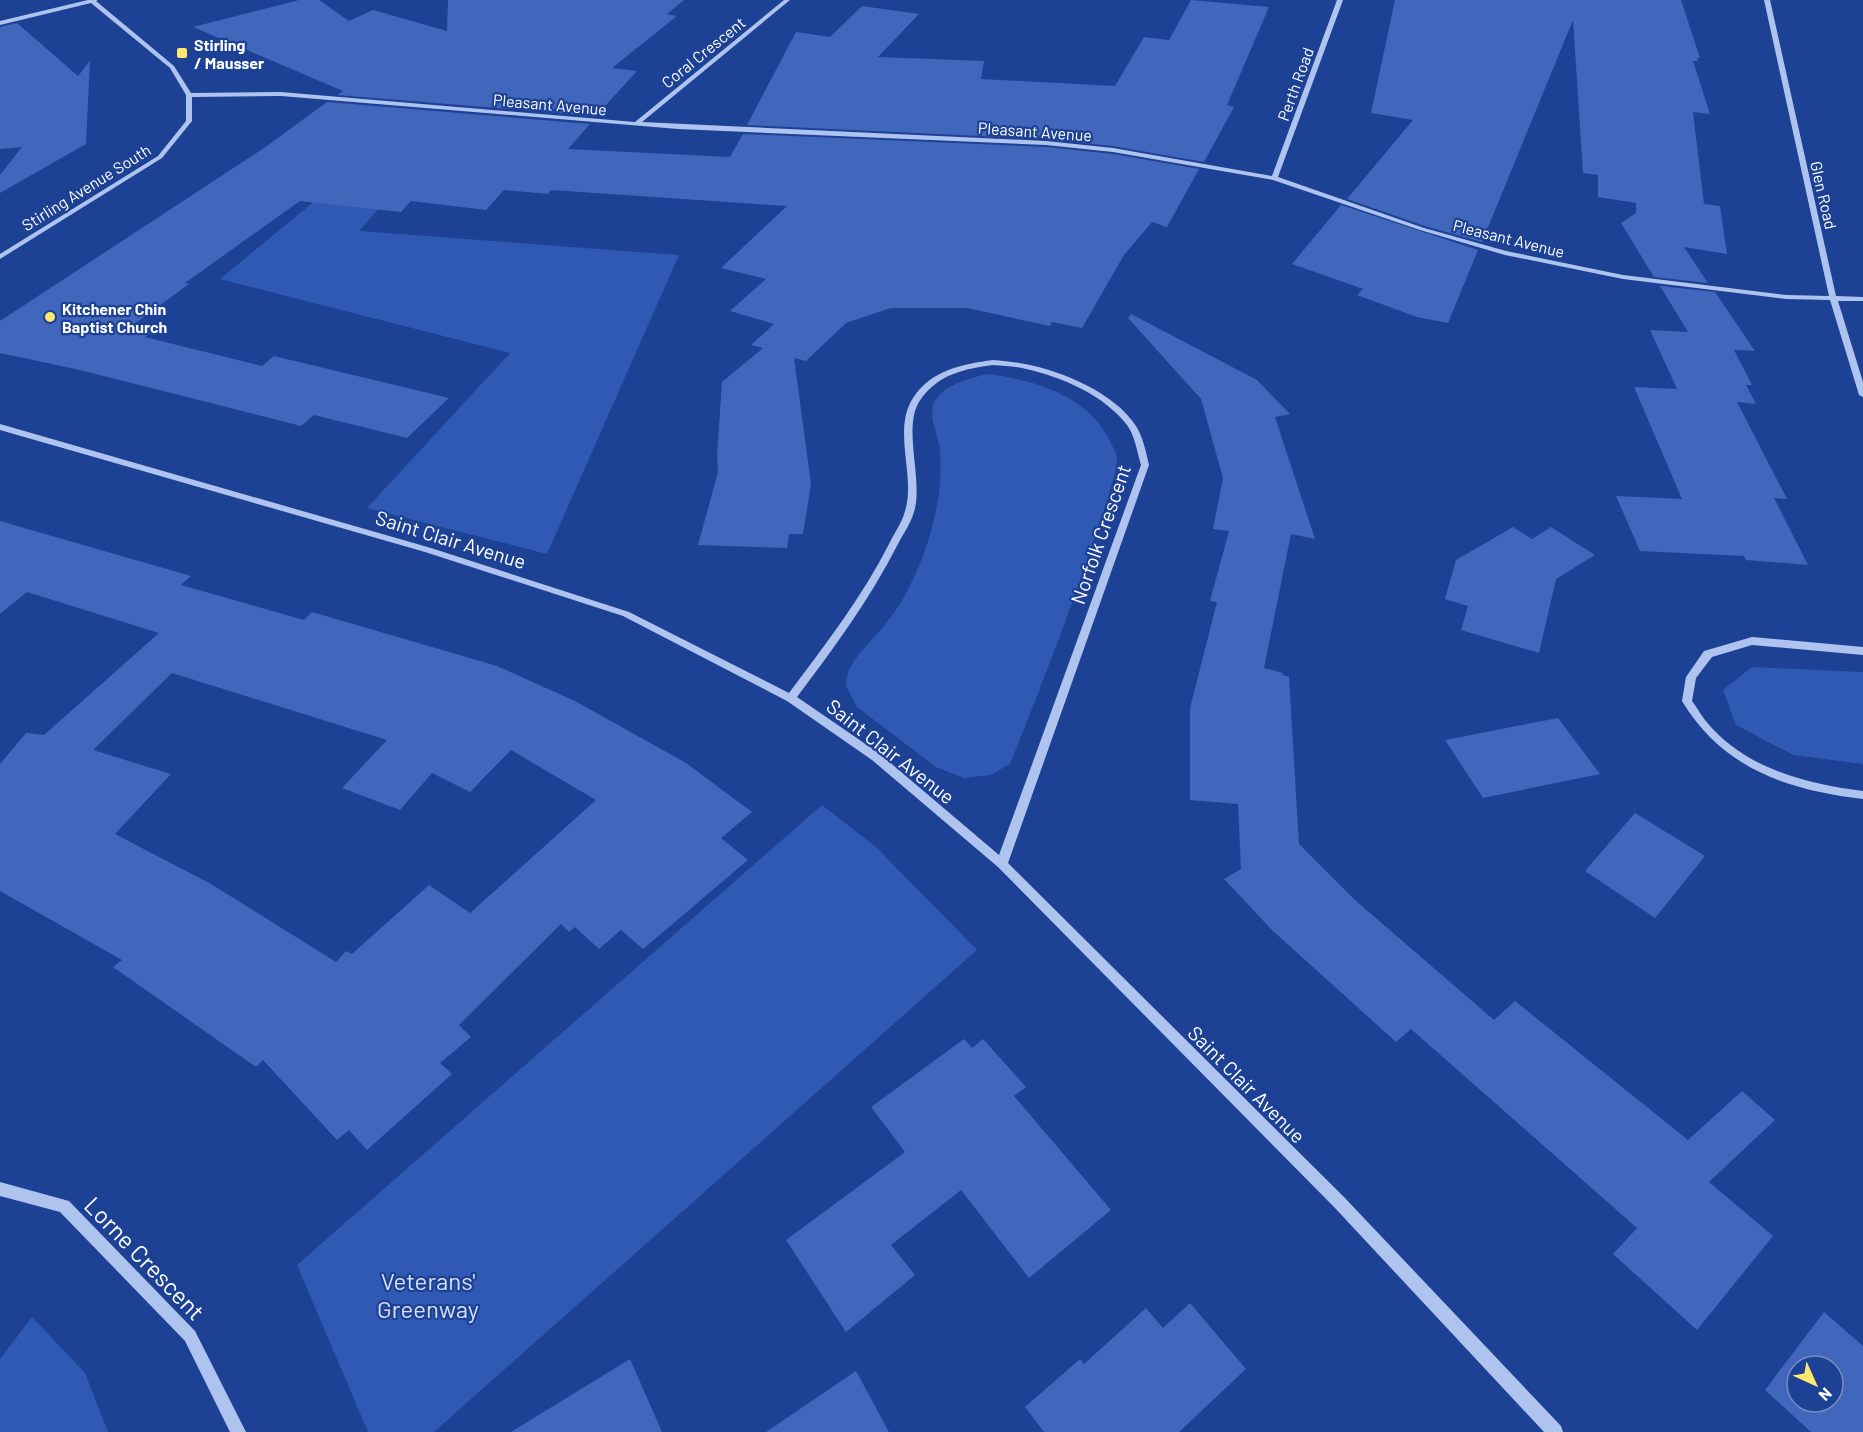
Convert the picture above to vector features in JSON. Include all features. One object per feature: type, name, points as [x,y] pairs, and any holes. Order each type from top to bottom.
[{"type":"street","points":[[0,23],[93,0],[172,67],[189,95]]},
{"type":"street","name":"Coral Crescent","points":[[636,124],[787,0]]},
{"type":"street","name":"Perth Road","points":[[1274,178],[1340,0]]},
{"type":"street","name":"Glen Road","points":[[1767,0],[1833,298],[1863,395]]},
{"type":"street","name":"Pleasant Avenue","points":[[189,95],[281,94],[636,124],[1046,143],[1135,153],[1274,178],[1422,230],[1505,253],[1623,277],[1786,297],[1863,299]]},
{"type":"street","name":"Stirling Avenue South","points":[[0,257],[160,157],[189,121],[189,95]]},
{"type":"street","name":"Norfolk Crescent","points":[[791,698],[844,628],[888,555],[911,507],[912,460],[908,425],[914,401],[927,384],[956,368],[985,361],[1022,364],[1068,380],[1102,397],[1131,424],[1146,465],[1002,864]]},
{"type":"street","name":"Saint Clair Avenue","points":[[0,427],[428,550],[626,614],[791,698],[876,757],[1002,864],[1339,1202],[1555,1432]]},
{"type":"street","points":[[1863,651],[1752,641],[1708,654],[1691,677],[1687,701],[1704,727],[1727,749],[1760,769],[1798,783],[1863,795]]},
{"type":"street","name":"Lorne Crescent","points":[[0,1189],[64,1206],[190,1336],[238,1432]]},
{"type":"green space","points":[[457,121],[359,231],[679,255],[547,554],[367,508],[510,353],[220,279],[362,162]]},
{"type":"green space","points":[[987,374],[1023,380],[1058,392],[1074,401],[1101,425],[1117,456],[1117,464],[1079,584],[1010,764],[990,775],[964,778],[936,767],[857,707],[846,686],[848,672],[854,662],[897,609],[915,575],[929,538],[938,499],[941,469],[940,450],[932,416],[933,405],[942,392],[949,387]]},
{"type":"green space","points":[[1752,667],[1863,672],[1863,764],[1793,755],[1736,725],[1723,690]]},
{"type":"green space","name":"Veterans' Greenway","points":[[822,805],[876,847],[977,950],[434,1432],[368,1432],[297,1265]]},
{"type":"green space","points":[[32,1317],[85,1373],[108,1432],[0,1432],[0,1359]]},
{"type":"building","points":[[299,0],[319,0],[349,21],[373,10],[447,31],[448,0],[684,0],[667,14],[677,16],[612,68],[637,71],[596,116],[337,95],[343,91],[193,27]]},
{"type":"building","points":[[1191,0],[1269,7],[1227,105],[1234,107],[1204,162],[1113,146],[1046,139],[747,125],[796,32],[830,37],[862,6],[919,14],[878,57],[984,61],[981,79],[1115,86],[1144,37],[1169,40]]},
{"type":"building","points":[[1395,0],[1681,0],[1700,58],[1697,58],[1698,61],[1693,61],[1710,114],[1693,112],[1704,204],[1720,206],[1727,254],[1684,247],[1708,283],[1654,277],[1621,223],[1636,213],[1636,203],[1598,197],[1598,175],[1583,173],[1573,20],[1482,242],[1425,226],[1347,199],[1413,120],[1371,113]]},
{"type":"building","points":[[17,23],[78,76],[90,61],[86,144],[0,193],[0,175],[22,147],[0,149],[0,27]]},
{"type":"building","points":[[327,102],[590,124],[568,149],[730,157],[743,134],[1046,147],[1113,154],[1199,169],[1167,227],[1152,222],[1124,255],[1082,328],[1052,322],[1050,326],[967,308],[891,308],[846,323],[806,361],[794,358],[811,484],[803,534],[789,534],[787,548],[698,545],[718,472],[722,382],[763,348],[751,345],[774,324],[730,311],[766,279],[721,268],[787,206],[551,190],[548,194],[504,190],[486,210],[411,201],[401,212],[300,201],[185,283],[189,284],[133,325],[154,330],[145,337],[262,366],[274,356],[449,398],[407,438],[314,415],[301,426],[80,370],[0,353],[0,321],[264,148]]},
{"type":"building","points":[[1341,205],[1478,250],[1448,323],[1417,317],[1357,295],[1363,289],[1292,264]]},
{"type":"building","points":[[1660,286],[1715,292],[1755,351],[1734,350],[1752,385],[1746,385],[1756,404],[1737,402],[1787,499],[1774,498],[1808,565],[1746,560],[1744,556],[1640,551],[1616,496],[1682,499],[1634,387],[1677,389],[1650,330],[1688,332]]},
{"type":"building","points":[[1131,314],[1257,380],[1290,414],[1275,417],[1315,539],[1291,534],[1264,668],[1289,677],[1299,844],[1355,900],[1494,1020],[1515,1001],[1688,1140],[1742,1091],[1775,1120],[1709,1182],[1773,1236],[1697,1330],[1613,1254],[1637,1228],[1411,1029],[1396,1042],[1273,931],[1224,879],[1241,869],[1238,804],[1190,800],[1190,708],[1217,602],[1210,601],[1229,531],[1213,529],[1223,478],[1201,399],[1128,318]]},
{"type":"building","points":[[0,521],[191,576],[181,585],[304,620],[312,612],[497,666],[575,701],[686,763],[752,812],[721,838],[748,860],[643,949],[621,930],[599,949],[575,927],[569,932],[561,924],[459,1025],[471,1037],[440,1063],[452,1074],[367,1150],[349,1130],[337,1140],[263,1060],[256,1067],[113,967],[122,960],[0,891],[0,764],[26,733],[44,735],[159,633],[27,592],[0,614]],"holes":[[[172,673],[387,740],[342,788],[400,810],[432,773],[470,792],[511,750],[596,800],[470,913],[429,885],[352,954],[346,951],[336,962],[211,884],[115,834],[171,774],[93,750]]]},
{"type":"building","points":[[1513,527],[1532,539],[1551,527],[1595,555],[1556,579],[1539,653],[1461,630],[1468,606],[1445,599],[1456,560]]},
{"type":"building","points":[[1558,718],[1600,774],[1483,798],[1445,740]]},
{"type":"building","points":[[1635,813],[1705,856],[1655,918],[1585,871]]},
{"type":"building","points":[[964,1039],[972,1048],[983,1039],[1026,1087],[1014,1096],[1111,1210],[1029,1278],[961,1190],[891,1245],[915,1275],[846,1332],[786,1240],[905,1152],[871,1107]]},
{"type":"building","points":[[1190,1303],[1246,1369],[1179,1432],[1044,1432],[1025,1407],[1080,1359],[1084,1364],[1146,1308],[1163,1328]]},
{"type":"building","points":[[1824,1312],[1863,1346],[1863,1432],[1811,1432],[1791,1414],[1845,1414],[1845,1354],[1792,1354]]},
{"type":"building","points":[[630,1359],[662,1432],[511,1432]]},
{"type":"building","points":[[1785,1364],[1785,1408],[1765,1390]]},
{"type":"building","points":[[856,1371],[889,1432],[766,1432]]},
{"type":"place","name":"Stirling / Mausser","points":[[182,53]]},
{"type":"place","name":"Kitchener Chin Baptist Church","points":[[50,317]]}]
